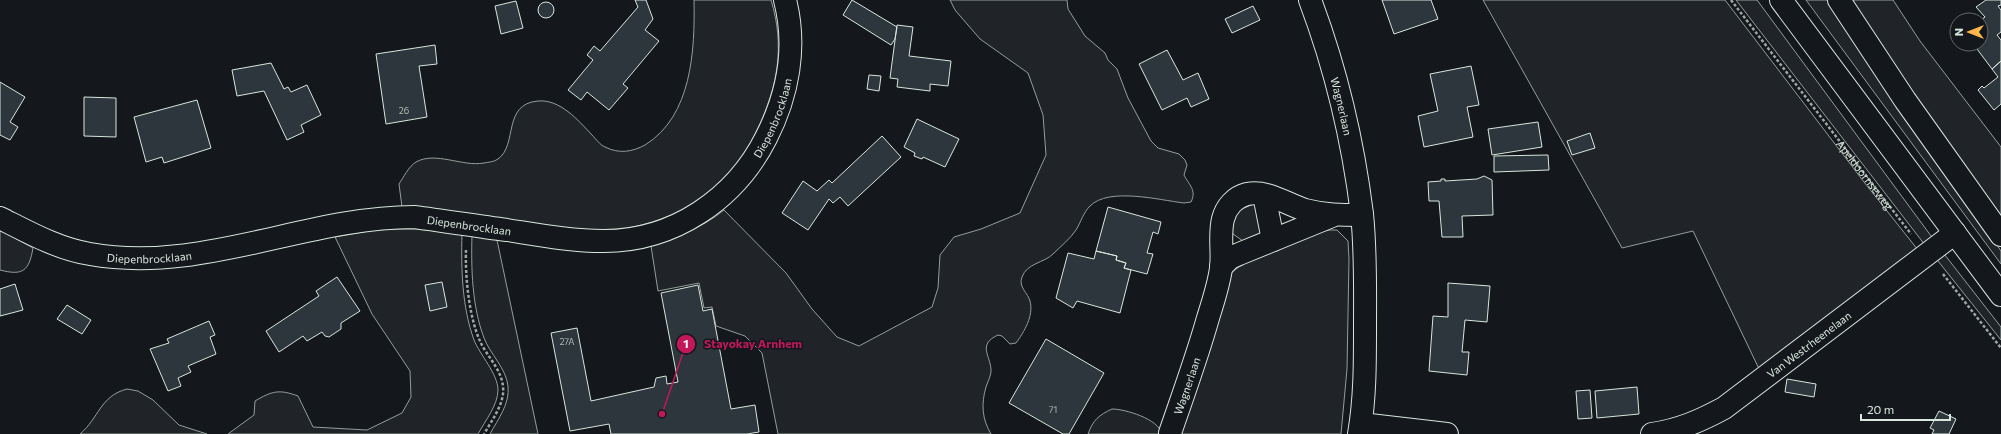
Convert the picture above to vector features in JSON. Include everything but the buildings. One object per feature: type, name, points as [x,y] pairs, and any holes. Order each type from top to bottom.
[{"type":"street","name":"Diepenbrocklaan","points":[[0,218],[37,237],[60,246],[90,254],[130,258],[178,257],[204,253],[331,226],[389,217],[414,217],[577,240],[605,241],[648,235],[676,225],[703,212],[741,176],[763,144],[778,114],[788,77],[790,31],[785,0]]},
{"type":"street","name":"Wagnerlaan","points":[[1310,0],[1333,66],[1342,103],[1351,141],[1362,215],[1366,281],[1365,373],[1360,429]]},
{"type":"street","points":[[1781,0],[2001,295]]},
{"type":"street","points":[[1839,0],[1905,100],[2001,235]]},
{"type":"street","name":"Wagnerlaan","points":[[1170,433],[1202,341],[1221,267],[1221,238],[1223,220],[1226,211],[1232,202],[1239,196],[1256,193],[1304,210],[1332,216],[1362,215]]},
{"type":"street","points":[[1264,195],[1273,240]]},
{"type":"street","name":"Wagnerlaan","points":[[1221,267],[1230,258],[1332,216]]},
{"type":"street","name":"Van Westrheenelaan","points":[[1652,434],[1697,423],[1724,408],[1955,234]]},
{"type":"street","points":[[1360,429],[1446,434]]},
{"type":"path","name":"Apeldoornseweg","points":[[1731,0],[2001,348]]},
{"type":"path","points":[[466,254],[469,292],[475,328],[480,341],[504,386],[500,405],[484,434]]},
{"type":"shaded area","points":[[694,0],[771,0],[778,33],[775,81],[758,128],[748,147],[725,178],[712,191],[697,202],[662,219],[618,230],[603,231],[558,228],[402,207],[399,184],[413,164],[424,159],[432,158],[476,164],[498,159],[504,153],[508,144],[512,126],[519,109],[527,104],[538,101],[554,103],[561,107],[575,117],[601,145],[605,147],[615,151],[630,151],[645,145],[661,132],[673,117],[688,80],[693,40]]},
{"type":"shaded area","points":[[950,0],[1067,0],[1068,9],[1085,36],[1105,53],[1108,60],[1117,69],[1128,98],[1151,141],[1158,148],[1179,154],[1185,160],[1187,165],[1184,175],[1193,191],[1193,198],[1191,202],[1184,203],[1135,196],[1109,197],[1098,200],[1090,206],[1076,230],[1065,242],[1049,257],[1024,272],[1021,284],[1029,298],[1031,307],[1031,312],[1025,329],[1016,343],[1010,344],[1002,336],[998,335],[991,339],[986,347],[991,372],[984,393],[983,411],[991,434],[778,434],[762,353],[745,336],[716,326],[712,307],[704,308],[699,283],[658,291],[651,246],[698,227],[724,210],[786,273],[812,309],[837,337],[859,346],[932,307],[938,288],[940,255],[954,237],[981,229],[1020,213],[1046,155],[1043,115],[1028,73],[980,39],[955,10]]},
{"type":"shaded area","points":[[1483,0],[1725,0],[1918,250],[1761,373],[1693,231],[1622,248]]},
{"type":"shaded area","points":[[1736,0],[1757,0],[1934,240],[1925,245]]},
{"type":"shaded area","points":[[1806,0],[1827,0],[1849,34],[2001,251],[2001,264]]},
{"type":"shaded area","points":[[1851,0],[1893,0],[1920,41],[2001,147],[2001,218],[1913,93]]},
{"type":"shaded area","points":[[1256,203],[1264,233],[1243,241],[1233,234],[1230,226],[1237,211]]},
{"type":"shaded area","points":[[417,229],[462,234],[463,288],[470,327],[477,346],[492,371],[498,390],[494,407],[478,434],[228,434],[254,415],[255,401],[276,392],[286,392],[298,396],[313,427],[367,430],[402,413],[411,397],[410,371],[372,314],[335,237],[375,230]]},
{"type":"shaded area","points":[[0,230],[33,248],[27,267],[24,270],[19,272],[8,272],[0,270]]},
{"type":"shaded area","points":[[1330,230],[1337,230],[1348,241],[1349,259],[1347,369],[1341,434],[1178,434],[1231,273],[1240,266],[1264,253],[1307,236]]},
{"type":"shaded area","points":[[472,235],[497,240],[538,434],[490,434],[505,405],[508,386],[507,379],[490,350],[480,326],[473,287]]},
{"type":"shaded area","points":[[1941,250],[2001,327],[2001,340],[1934,256]]},
{"type":"shaded area","points":[[127,389],[138,391],[153,400],[179,425],[207,434],[80,434],[92,421],[105,402],[118,392]]},
{"type":"shaded area","points":[[1112,409],[1133,413],[1148,419],[1160,429],[1162,434],[1088,434],[1097,418],[1103,413]]},
{"type":"place","name":"Stayokay Arnhem","points":[[662,414]]}]
